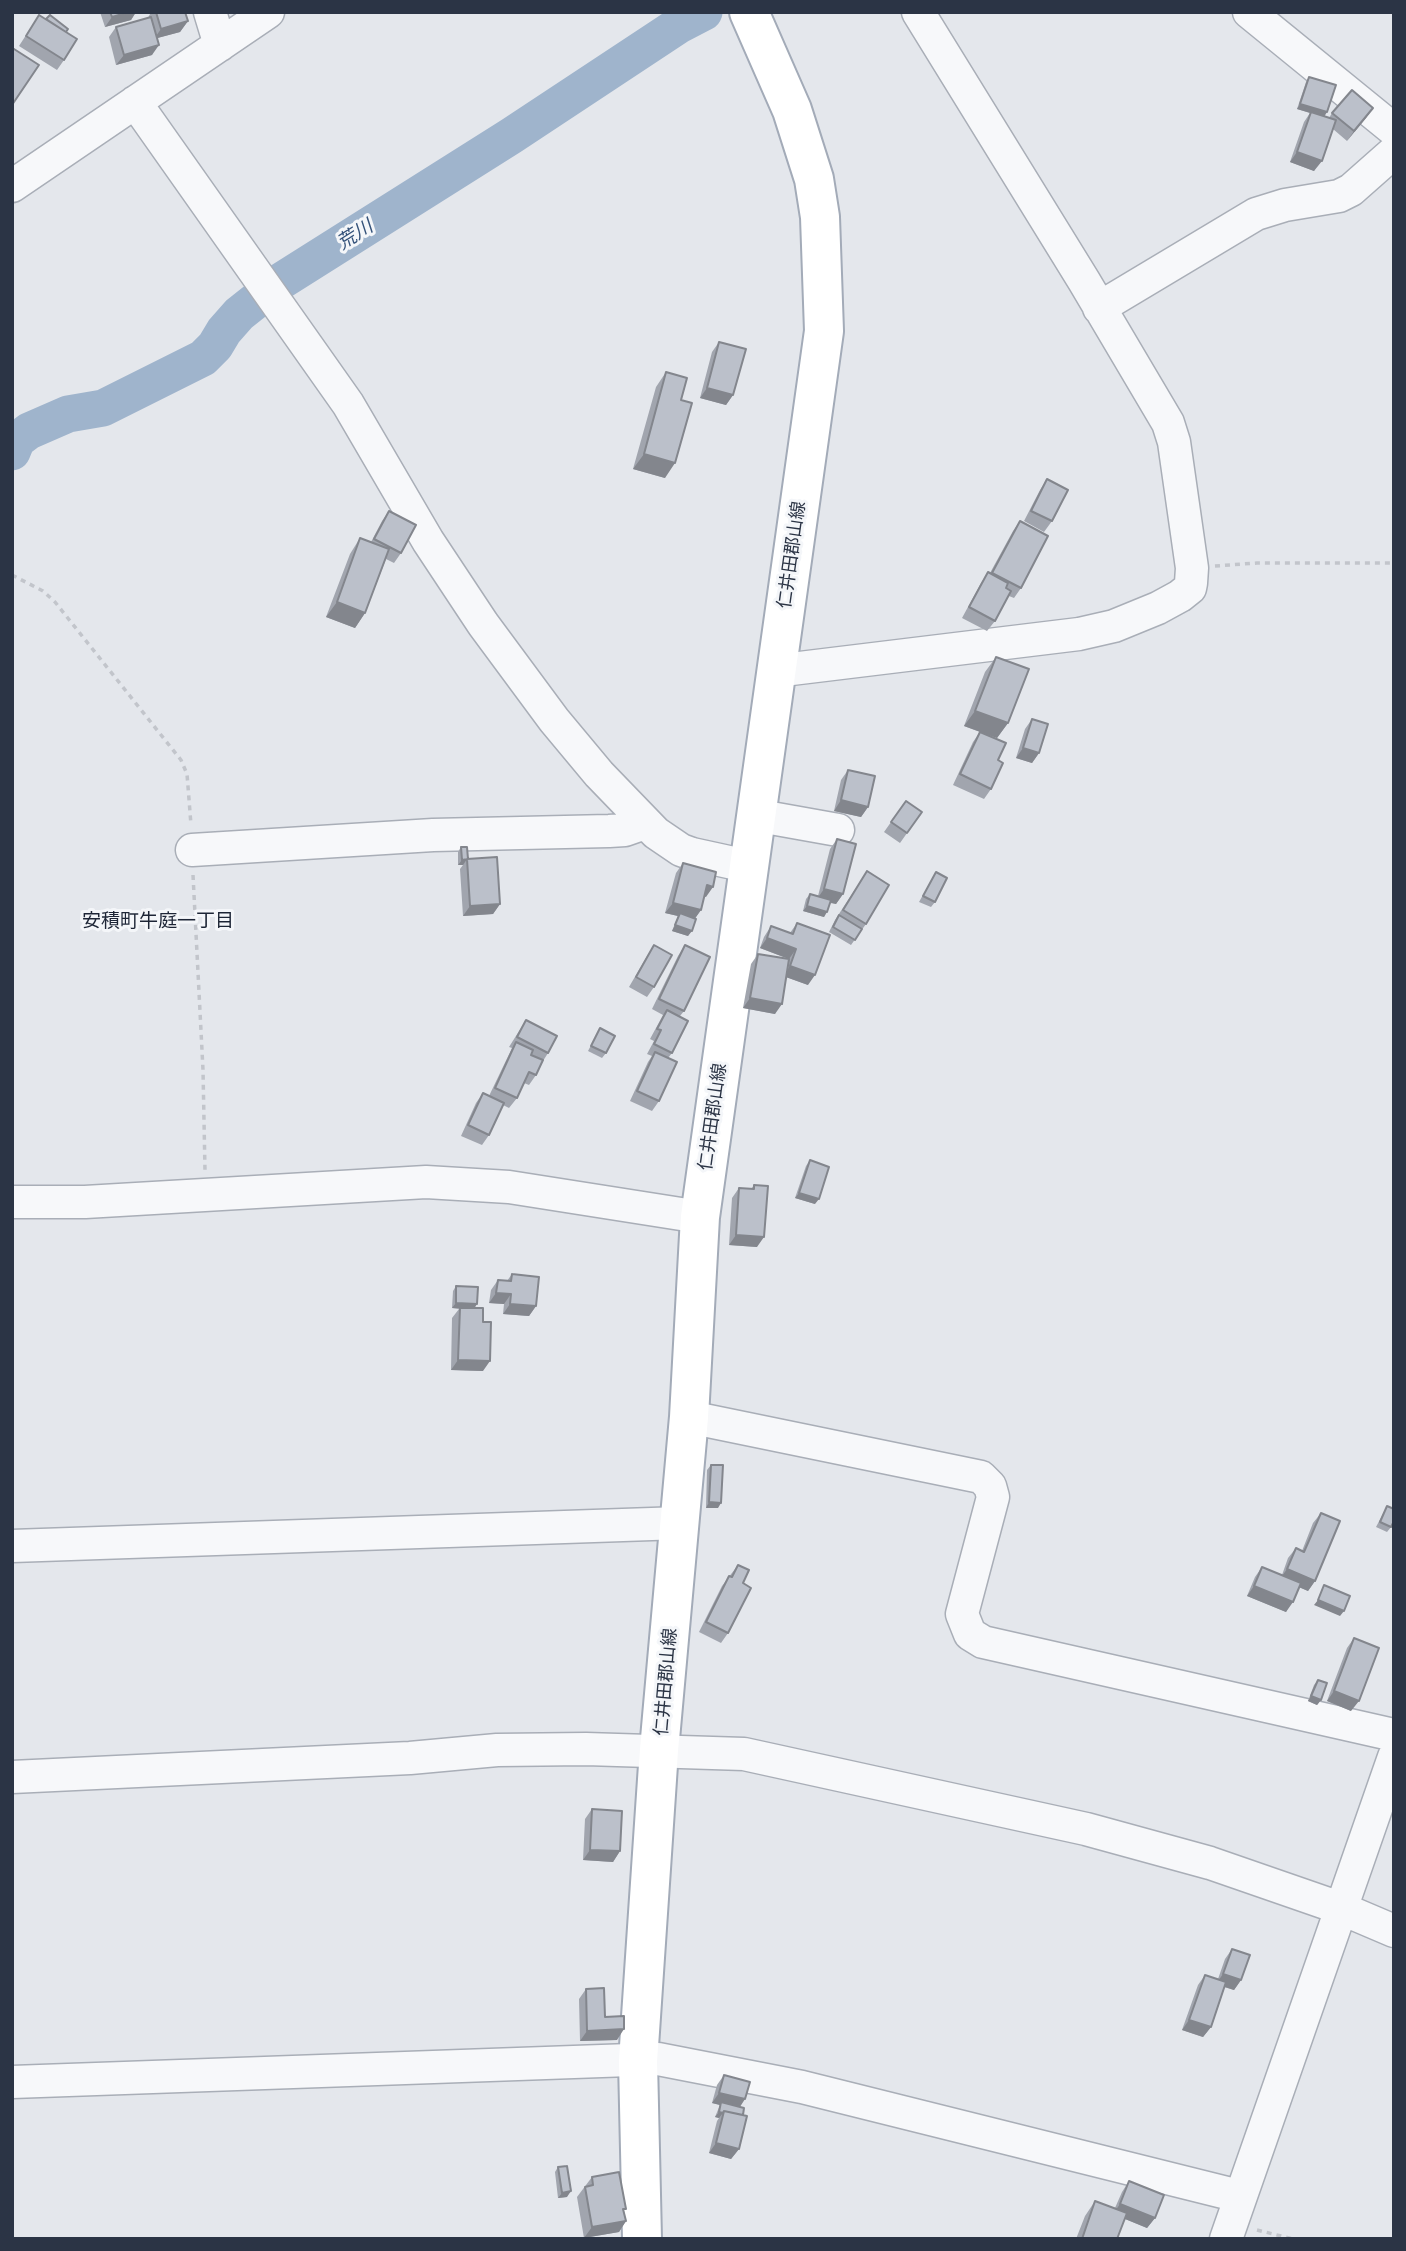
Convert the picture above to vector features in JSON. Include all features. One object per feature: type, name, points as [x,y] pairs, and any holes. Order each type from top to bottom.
[{"type":"main road","name":"仁井田郡山線","points":[[642,2239],[638,2061],[659,1750],[689,1417],[700,1217],[754,815],[824,331],[820,217],[814,179],[757,15]]},
{"type":"street","points":[[210,12],[220,45]]},
{"type":"street","points":[[12,186],[268,12]]},
{"type":"street","points":[[775,671],[1079,634],[1114,626],[1180,596],[1190,588],[1192,568],[1174,442],[1168,423],[918,12]]},
{"type":"street","points":[[1249,12],[1394,130]]},
{"type":"street","points":[[135,102],[348,404],[428,541],[482,624],[554,720],[645,823],[681,850],[747,866]]},
{"type":"street","points":[[1099,308],[1256,214],[1285,205],[1339,196],[1350,190],[1394,152]]},
{"type":"street","points":[[754,815],[838,830]]},
{"type":"street","points":[[192,850],[433,835],[609,831],[625,830],[645,823]]},
{"type":"street","points":[[12,1202],[85,1202],[426,1182],[475,1183],[700,1217]]},
{"type":"street","points":[[689,1417],[981,1477],[990,1486],[993,1497],[962,1614],[970,1634],[983,1642],[1394,1735]]},
{"type":"street","points":[[12,1546],[681,1523]]},
{"type":"street","points":[[12,1777],[397,1759],[497,1750],[659,1750],[744,1754],[1086,1829],[1210,1863],[1340,1908],[1394,1931]]},
{"type":"street","points":[[12,2082],[658,2059],[802,2087],[1232,2220],[1340,1908],[1393,1765]]},
{"type":"path","points":[[1192,568],[1257,563],[1394,563]]},
{"type":"path","points":[[12,575],[34,585],[55,602],[181,760],[187,774],[203,1069],[205,1194]]},
{"type":"path","points":[[1232,2220],[1293,2239]]},
{"type":"building","points":[[110,12],[129,12],[112,17]]},
{"type":"building","points":[[156,12],[185,12],[188,21],[161,29]]},
{"type":"building","points":[[39,15],[77,39],[64,60],[26,36]]},
{"type":"building","points":[[50,15],[68,29],[66,32],[46,19]]},
{"type":"building","points":[[151,17],[159,45],[124,55],[116,27]]},
{"type":"building","points":[[14,49],[39,65],[12,105],[12,51]]},
{"type":"building","points":[[1309,77],[1336,85],[1327,112],[1300,104]]},
{"type":"building","points":[[1352,90],[1373,108],[1354,131],[1332,113]]},
{"type":"building","points":[[1311,112],[1336,120],[1322,161],[1297,152]]},
{"type":"building","points":[[719,342],[746,349],[733,395],[707,388]]},
{"type":"building","points":[[666,372],[687,378],[681,400],[692,403],[675,463],[644,454]]},
{"type":"building","points":[[1047,479],[1068,490],[1052,521],[1031,511]]},
{"type":"building","points":[[389,511],[416,525],[401,553],[374,539]]},
{"type":"building","points":[[1020,521],[1048,536],[1021,588],[992,573]]},
{"type":"building","points":[[360,538],[389,549],[365,613],[337,602]]},
{"type":"building","points":[[988,572],[1008,583],[1006,588],[1011,591],[995,621],[969,607]]},
{"type":"building","points":[[996,657],[1029,669],[1008,723],[975,711]]},
{"type":"building","points":[[1032,719],[1048,724],[1039,753],[1023,748]]},
{"type":"building","points":[[980,732],[1006,743],[998,760],[1003,763],[991,789],[960,774]]},
{"type":"building","points":[[848,770],[875,776],[868,807],[841,800]]},
{"type":"building","points":[[906,801],[922,812],[907,833],[891,822]]},
{"type":"building","points":[[837,839],[856,844],[843,894],[824,889]]},
{"type":"building","points":[[461,847],[467,847],[468,859],[462,860]]},
{"type":"building","points":[[497,857],[500,904],[470,906],[467,859]]},
{"type":"building","points":[[683,863],[716,872],[713,887],[707,885],[701,910],[673,903]]},
{"type":"building","points":[[867,871],[889,885],[866,924],[843,910]]},
{"type":"building","points":[[936,872],[947,878],[935,902],[923,896]]},
{"type":"building","points":[[810,894],[831,900],[827,912],[807,906]]},
{"type":"building","points":[[680,913],[696,919],[692,931],[675,925]]},
{"type":"building","points":[[839,915],[862,929],[855,940],[833,927]]},
{"type":"building","points":[[797,923],[830,935],[815,975],[790,966],[796,949],[767,938],[771,926],[793,934]]},
{"type":"building","points":[[654,945],[672,955],[654,987],[636,977]]},
{"type":"building","points":[[685,945],[710,957],[684,1011],[659,999]]},
{"type":"building","points":[[758,954],[789,959],[782,1004],[750,998]]},
{"type":"building","points":[[667,1010],[688,1021],[672,1053],[654,1044],[661,1030],[657,1029]]},
{"type":"building","points":[[526,1020],[557,1036],[548,1053],[517,1037]]},
{"type":"building","points":[[600,1028],[615,1036],[606,1053],[591,1046]]},
{"type":"building","points":[[516,1042],[533,1050],[531,1055],[543,1060],[536,1075],[529,1072],[517,1098],[495,1088]]},
{"type":"building","points":[[655,1052],[677,1062],[659,1101],[637,1091]]},
{"type":"building","points":[[483,1093],[504,1103],[489,1135],[468,1125]]},
{"type":"building","points":[[810,1160],[829,1167],[819,1199],[799,1193]]},
{"type":"building","points":[[754,1185],[768,1186],[764,1237],[736,1235],[739,1188],[754,1189]]},
{"type":"building","points":[[512,1274],[539,1277],[536,1306],[510,1304],[511,1294],[496,1293],[498,1280],[511,1281]]},
{"type":"building","points":[[456,1286],[478,1287],[477,1304],[456,1303]]},
{"type":"building","points":[[460,1308],[483,1308],[483,1322],[491,1322],[490,1361],[458,1360]]},
{"type":"building","points":[[711,1465],[723,1465],[721,1503],[709,1502]]},
{"type":"building","points":[[1387,1506],[1394,1509],[1391,1527],[1380,1522]]},
{"type":"building","points":[[1321,1513],[1340,1521],[1315,1581],[1287,1569],[1296,1548],[1304,1552]]},
{"type":"building","points":[[738,1565],[749,1570],[743,1583],[751,1588],[728,1633],[706,1622],[729,1576],[732,1577]]},
{"type":"building","points":[[1262,1567],[1301,1583],[1293,1602],[1254,1586]]},
{"type":"building","points":[[1324,1585],[1350,1596],[1344,1611],[1318,1600]]},
{"type":"building","points":[[1354,1638],[1379,1648],[1359,1701],[1334,1691]]},
{"type":"building","points":[[1318,1680],[1327,1683],[1321,1700],[1311,1696]]},
{"type":"building","points":[[592,1809],[622,1811],[620,1851],[590,1850]]},
{"type":"building","points":[[1232,1949],[1250,1955],[1241,1980],[1223,1974]]},
{"type":"building","points":[[1205,1975],[1226,1982],[1211,2027],[1189,2020]]},
{"type":"building","points":[[604,1988],[605,2017],[624,2016],[624,2029],[587,2031],[586,1989]]},
{"type":"building","points":[[724,2075],[750,2082],[745,2099],[719,2093]]},
{"type":"building","points":[[721,2102],[744,2108],[743,2115],[719,2112]]},
{"type":"building","points":[[724,2111],[747,2116],[739,2149],[716,2143]]},
{"type":"building","points":[[567,2166],[571,2191],[562,2193],[558,2167]]},
{"type":"building","points":[[619,2172],[626,2221],[592,2227],[585,2187],[593,2185],[592,2177]]},
{"type":"building","points":[[1129,2181],[1164,2195],[1155,2218],[1120,2204]]},
{"type":"building","points":[[1095,2201],[1127,2213],[1117,2239],[1082,2239]]},
{"type":"waterway","name":"荒川","points":[[12,452],[17,440],[29,431],[68,414],[103,408],[203,358],[239,314],[278,283],[511,136],[679,25],[704,12]]},
{"type":"district","name":"安積町牛庭一丁目","points":[[158,921]]}]
